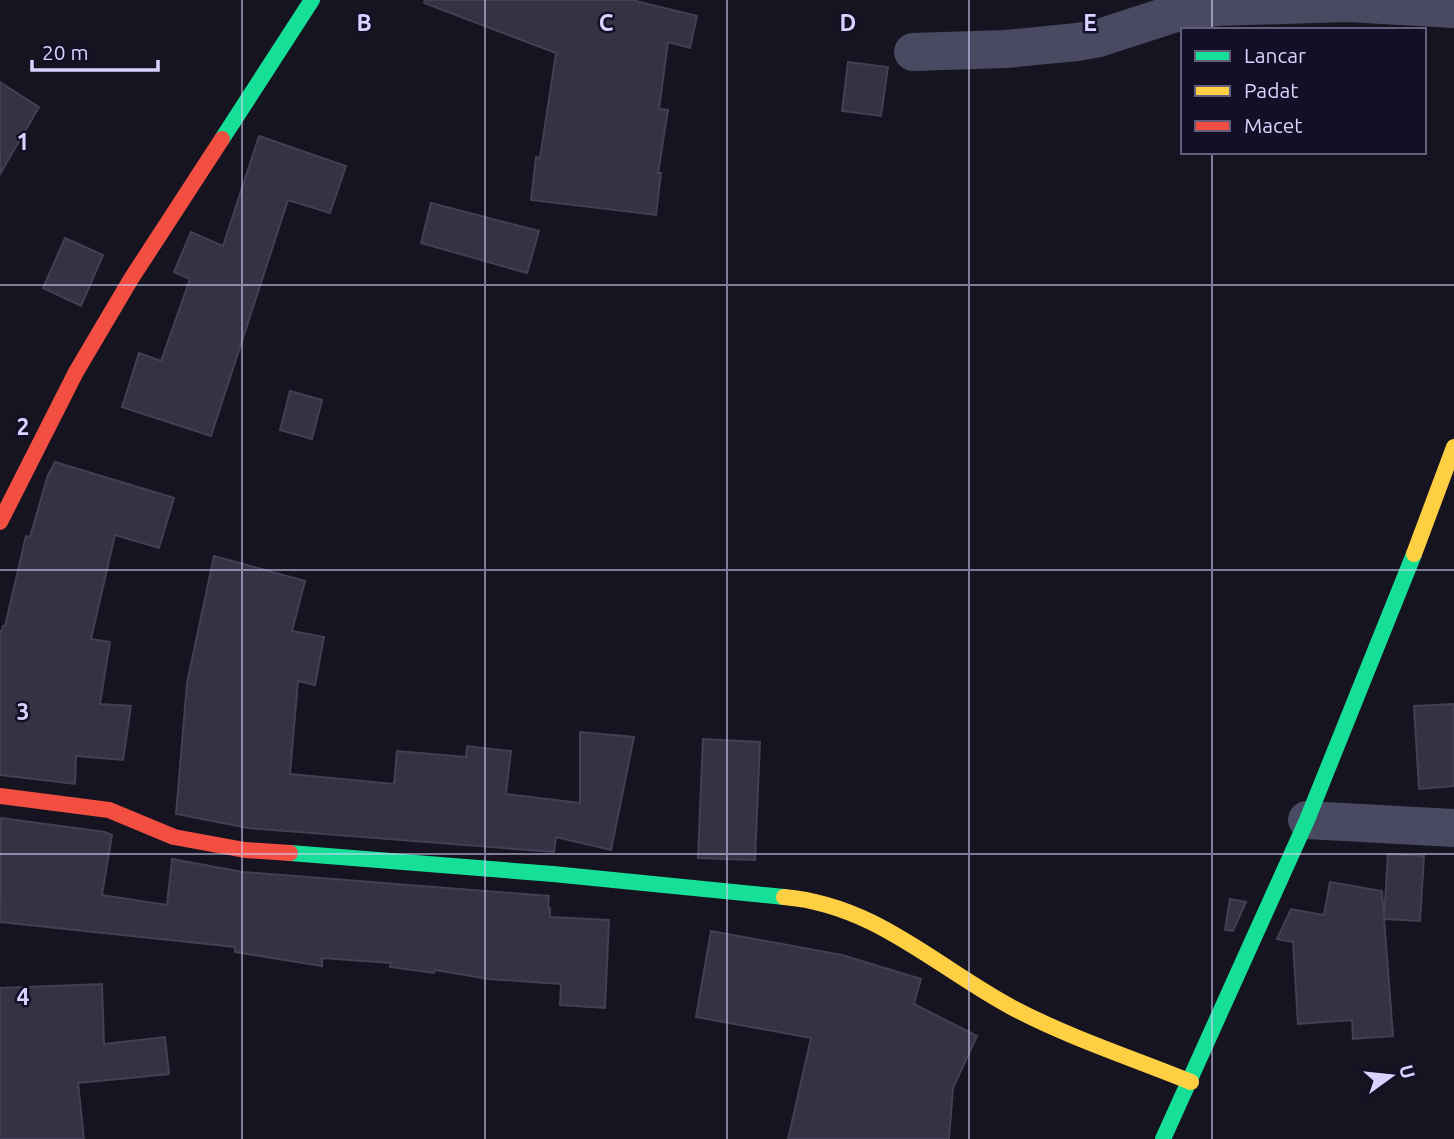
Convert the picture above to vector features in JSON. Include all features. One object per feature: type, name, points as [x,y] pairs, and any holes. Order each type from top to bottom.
[{"type":"street","points":[[0,522],[76,372],[131,279],[312,0]]},
{"type":"street","points":[[913,52],[1006,49],[1077,42],[1176,13],[1218,7],[1347,3],[1454,9]]},
{"type":"street","points":[[1163,1139],[1307,820],[1452,458]]},
{"type":"street","points":[[0,796],[109,810],[174,837],[245,850],[553,874],[799,898],[833,904],[899,936],[993,997],[1048,1024],[1191,1082]]},
{"type":"street","points":[[1307,820],[1454,828]]},
{"type":"building","points":[[425,0],[632,0],[697,16],[690,48],[668,42],[659,109],[668,110],[658,173],[661,173],[656,215],[531,200],[536,157],[540,158],[556,53],[424,3]]},
{"type":"building","points":[[848,62],[888,67],[881,116],[842,111]]},
{"type":"building","points":[[0,82],[39,107],[0,174]]},
{"type":"building","points":[[259,136],[346,166],[330,213],[288,200],[211,436],[122,407],[139,353],[161,361],[190,279],[174,272],[191,232],[223,246]]},
{"type":"building","points":[[431,203],[539,231],[527,273],[421,243]]},
{"type":"building","points":[[65,238],[103,255],[81,306],[43,288]]},
{"type":"building","points":[[290,391],[322,400],[312,439],[280,430]]},
{"type":"building","points":[[55,462],[174,498],[159,548],[115,535],[91,639],[110,642],[100,704],[131,706],[123,760],[76,756],[75,784],[0,775],[0,631],[5,626],[26,536],[30,537],[48,475]]},
{"type":"building","points":[[214,556],[305,581],[292,631],[324,637],[315,685],[298,681],[290,774],[394,784],[397,751],[466,757],[467,746],[511,751],[506,794],[580,803],[580,732],[634,737],[611,850],[556,837],[554,852],[248,828],[176,814],[187,683]]},
{"type":"building","points":[[1454,704],[1454,786],[1419,789],[1414,706]]},
{"type":"building","points":[[703,739],[760,742],[755,860],[698,858]]},
{"type":"building","points":[[1,818],[112,835],[102,895],[167,905],[172,859],[243,872],[549,896],[550,917],[609,920],[605,1008],[560,1005],[561,984],[489,979],[435,970],[434,973],[390,967],[391,963],[322,958],[322,966],[235,952],[235,947],[0,922]]},
{"type":"building","points":[[1388,854],[1424,856],[1420,921],[1384,919]]},
{"type":"building","points":[[1330,882],[1382,891],[1393,1036],[1353,1039],[1352,1020],[1298,1024],[1293,942],[1277,939],[1291,909],[1324,915]]},
{"type":"building","points":[[1230,899],[1246,902],[1233,931],[1225,930]]},
{"type":"building","points":[[711,931],[842,955],[921,979],[914,1004],[977,1036],[953,1088],[949,1139],[788,1139],[811,1038],[696,1017]]},
{"type":"building","points":[[102,984],[104,1044],[165,1037],[169,1074],[78,1083],[84,1139],[0,1139],[0,988]]},
{"type":"traffic: fast","points":[[222,139],[312,0]]},
{"type":"traffic: fast","points":[[1163,1139],[1307,820],[1414,554]]},
{"type":"traffic: fast","points":[[290,853],[553,874],[784,897]]},
{"type":"traffic: slow","points":[[1414,554],[1454,447]]},
{"type":"traffic: slow","points":[[784,897],[817,902],[877,925],[1013,1008],[1079,1038],[1191,1082]]},
{"type":"traffic: jam","points":[[0,522],[76,372],[131,279],[222,139]]},
{"type":"traffic: jam","points":[[0,796],[109,810],[174,837],[245,850],[290,853]]}]
